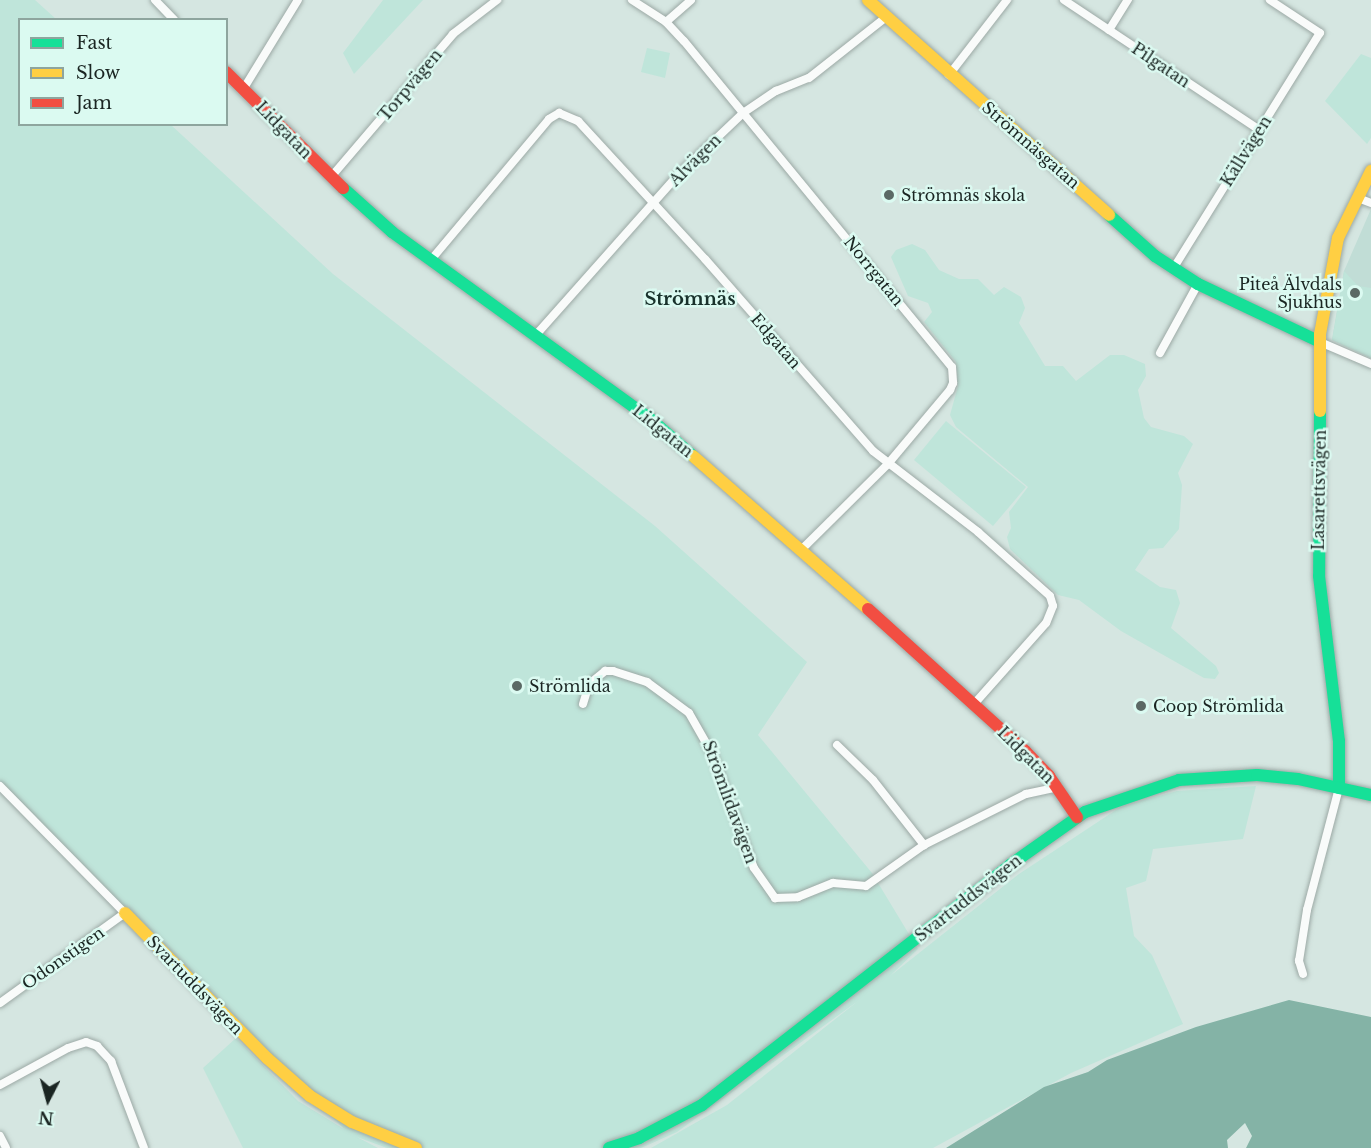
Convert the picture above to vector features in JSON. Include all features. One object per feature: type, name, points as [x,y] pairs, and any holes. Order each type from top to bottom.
[{"type":"street","points":[[155,0],[172,18]]},
{"type":"street","points":[[244,88],[298,0]]},
{"type":"street","name":"Torpvägen","points":[[331,177],[453,34],[497,0]]},
{"type":"street","name":"Norrgatan","points":[[632,0],[666,22],[952,367],[953,383],[950,390],[888,464],[802,549]]},
{"type":"street","points":[[666,22],[691,0]]},
{"type":"street","name":"Strömnäsgatan","points":[[868,0],[949,75],[1173,269],[1198,284],[1371,364]]},
{"type":"street","points":[[949,75],[1007,0]]},
{"type":"street","name":"Pilgatan","points":[[1064,0],[1260,130]]},
{"type":"street","points":[[1109,30],[1128,0]]},
{"type":"street","name":"Källvägen","points":[[1173,269],[1320,33],[1270,0]]},
{"type":"street","name":"Alvägen","points":[[535,336],[654,203],[743,113],[776,91],[809,78],[885,18]]},
{"type":"street","name":"Lidgatan","points":[[228,74],[331,177],[430,261],[654,422],[802,549],[1025,751],[1058,787],[1077,817]]},
{"type":"street","name":"Edgatan","points":[[430,261],[549,119],[559,113],[578,122],[654,203],[850,427],[888,464],[978,532],[1050,596],[1053,606],[1046,623],[974,704]]},
{"type":"street","name":"Lasarettsvägen","points":[[1339,788],[1339,741],[1319,576],[1320,342],[1335,248],[1371,171]]},
{"type":"street","points":[[1358,198],[1371,203]]},
{"type":"street","points":[[1160,352],[1198,284]]},
{"type":"street","name":"Strömlidavägen","points":[[583,704],[589,684],[605,672],[613,671],[647,682],[689,712],[713,755],[754,868],[775,898],[798,897],[833,883],[866,886],[924,845],[1008,801],[1058,787]]},
{"type":"street","points":[[837,745],[873,780],[924,845]]},
{"type":"street","name":"Svartuddsvägen","points":[[609,1148],[639,1138],[702,1105],[1010,865],[1077,817],[1145,788],[1215,776],[1298,779],[1371,795]]},
{"type":"street","name":"Svartuddsvägen","points":[[0,786],[267,1058],[310,1096],[352,1122],[416,1148]]},
{"type":"street","points":[[1303,974],[1299,961],[1307,910],[1339,788]]},
{"type":"street","name":"Odonstigen","points":[[0,1003],[125,913]]},
{"type":"street","points":[[0,1085],[68,1048],[86,1042],[97,1046],[111,1061],[144,1148]]},
{"type":"street","points":[[0,1136],[6,1148]]},
{"type":"shaded area","points":[[0,0],[35,0],[55,18],[18,18],[18,126],[172,126],[333,274],[655,526],[807,662],[758,735],[872,873],[918,949],[890,976],[1019,874],[1122,806],[1177,791],[1256,786],[1243,839],[1153,849],[1146,881],[1126,888],[1134,936],[1152,955],[1183,1024],[1071,1073],[933,1148],[651,1148],[727,1105],[858,1001],[677,1132],[641,1148],[387,1148],[357,1137],[378,1148],[243,1148],[203,1068],[236,1038],[298,1101],[344,1129],[0,784]]},
{"type":"shaded area","points":[[383,0],[423,0],[354,74],[343,53]]},
{"type":"shaded area","points":[[647,48],[670,53],[665,78],[641,72]]},
{"type":"shaded area","points":[[1361,54],[1371,58],[1371,138],[1367,144],[1325,101]]},
{"type":"shaded area","name":"Piteå Älvdals Sjukhus","points":[[1371,209],[1371,358],[1332,340],[1344,271]]},
{"type":"shaded area","points":[[912,244],[925,250],[939,270],[959,279],[978,279],[994,295],[1004,287],[1021,297],[1025,308],[1019,323],[1045,366],[1063,366],[1076,381],[1110,355],[1124,355],[1145,364],[1146,376],[1138,390],[1144,418],[1151,427],[1184,436],[1193,444],[1178,473],[1182,485],[1179,529],[1163,548],[1149,549],[1135,570],[1160,587],[1176,590],[1180,603],[1171,628],[1216,666],[1219,673],[1215,679],[1204,678],[1121,631],[1079,600],[1058,595],[1010,549],[1007,537],[1011,528],[1009,512],[1028,487],[956,427],[950,415],[958,386],[956,362],[924,322],[932,312],[928,303],[908,296],[891,257],[896,250]]},
{"type":"shaded area","name":"Piteå Älvdals Sjukhus","points":[[1344,271],[1358,286],[1371,288],[1371,358],[1332,340]]},
{"type":"shaded area","points":[[946,421],[1026,487],[993,526],[914,460]]},
{"type":"shaded area","points":[[1289,1000],[1371,1017],[1371,1148],[1246,1148],[1252,1136],[1245,1123],[1227,1140],[1228,1148],[946,1148],[1044,1087],[1088,1072],[1107,1060],[1196,1027]]},
{"type":"traffic: fast","points":[[343,188],[392,232],[654,422],[693,456]]},
{"type":"traffic: fast","points":[[1109,215],[1155,256],[1198,284],[1320,342]]},
{"type":"traffic: fast","points":[[1320,411],[1319,576],[1339,741],[1339,788]]},
{"type":"traffic: fast","points":[[609,1148],[639,1138],[702,1105],[1010,865],[1085,812],[1179,780],[1257,775],[1298,779],[1371,795]]},
{"type":"traffic: slow","points":[[868,0],[1109,215]]},
{"type":"traffic: slow","points":[[1320,411],[1320,334],[1338,238],[1371,171]]},
{"type":"traffic: slow","points":[[693,456],[868,609]]},
{"type":"traffic: slow","points":[[125,913],[267,1058],[310,1096],[352,1122],[416,1148]]},
{"type":"traffic: jam","points":[[228,74],[343,188]]},
{"type":"traffic: jam","points":[[868,609],[1025,751],[1049,776],[1077,817]]},
{"type":"place","name":"Strömnäs skola","points":[[889,195]]},
{"type":"place","name":"Piteå Älvdals Sjukhus","points":[[1355,293]]},
{"type":"place","name":"Strömlida","points":[[517,686]]},
{"type":"place","name":"Coop Strömlida","points":[[1141,706]]},
{"type":"district","name":"Strömnäs","points":[[690,299]]}]
